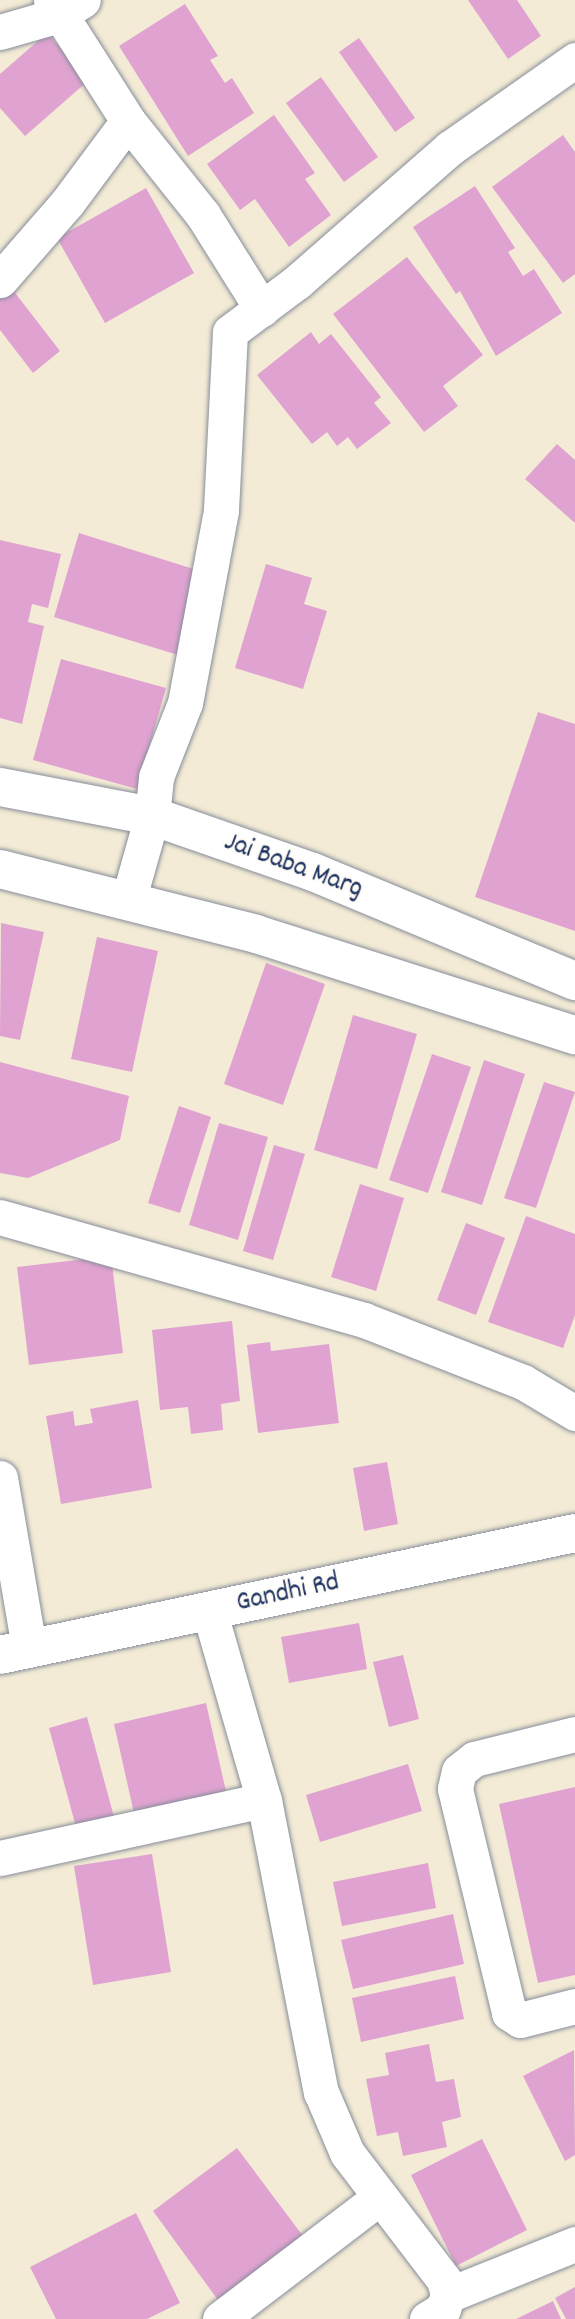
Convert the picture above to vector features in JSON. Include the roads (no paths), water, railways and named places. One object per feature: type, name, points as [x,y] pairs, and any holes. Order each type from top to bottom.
[{"type":"street","points":[[0,32],[64,5],[128,121],[203,215],[262,309]]},
{"type":"street","points":[[128,901],[152,816],[156,777],[185,703],[221,510],[230,332],[262,309],[450,148],[575,60]]},
{"type":"street","points":[[0,280],[67,203],[128,121]]},
{"type":"street","name":"Jai Baba Marg","points":[[0,787],[152,816],[313,872],[575,981]]},
{"type":"street","points":[[0,869],[256,934],[575,1035]]},
{"type":"street","points":[[0,1217],[364,1320],[523,1382],[575,1413]]},
{"type":"street","points":[[0,1478],[14,1651]]},
{"type":"street","name":"Gandhi Rd","points":[[14,1651],[575,1533]]},
{"type":"street","points":[[209,1610],[264,1800],[321,2092],[346,2153],[444,2280],[438,2307]]},
{"type":"street","points":[[575,1734],[474,1759],[459,1771],[455,1789],[509,2012],[520,2020],[575,2006]]},
{"type":"street","points":[[0,1858],[264,1800]]},
{"type":"street","points":[[220,2319],[380,2197]]},
{"type":"street","points":[[438,2307],[575,2244]]}]
